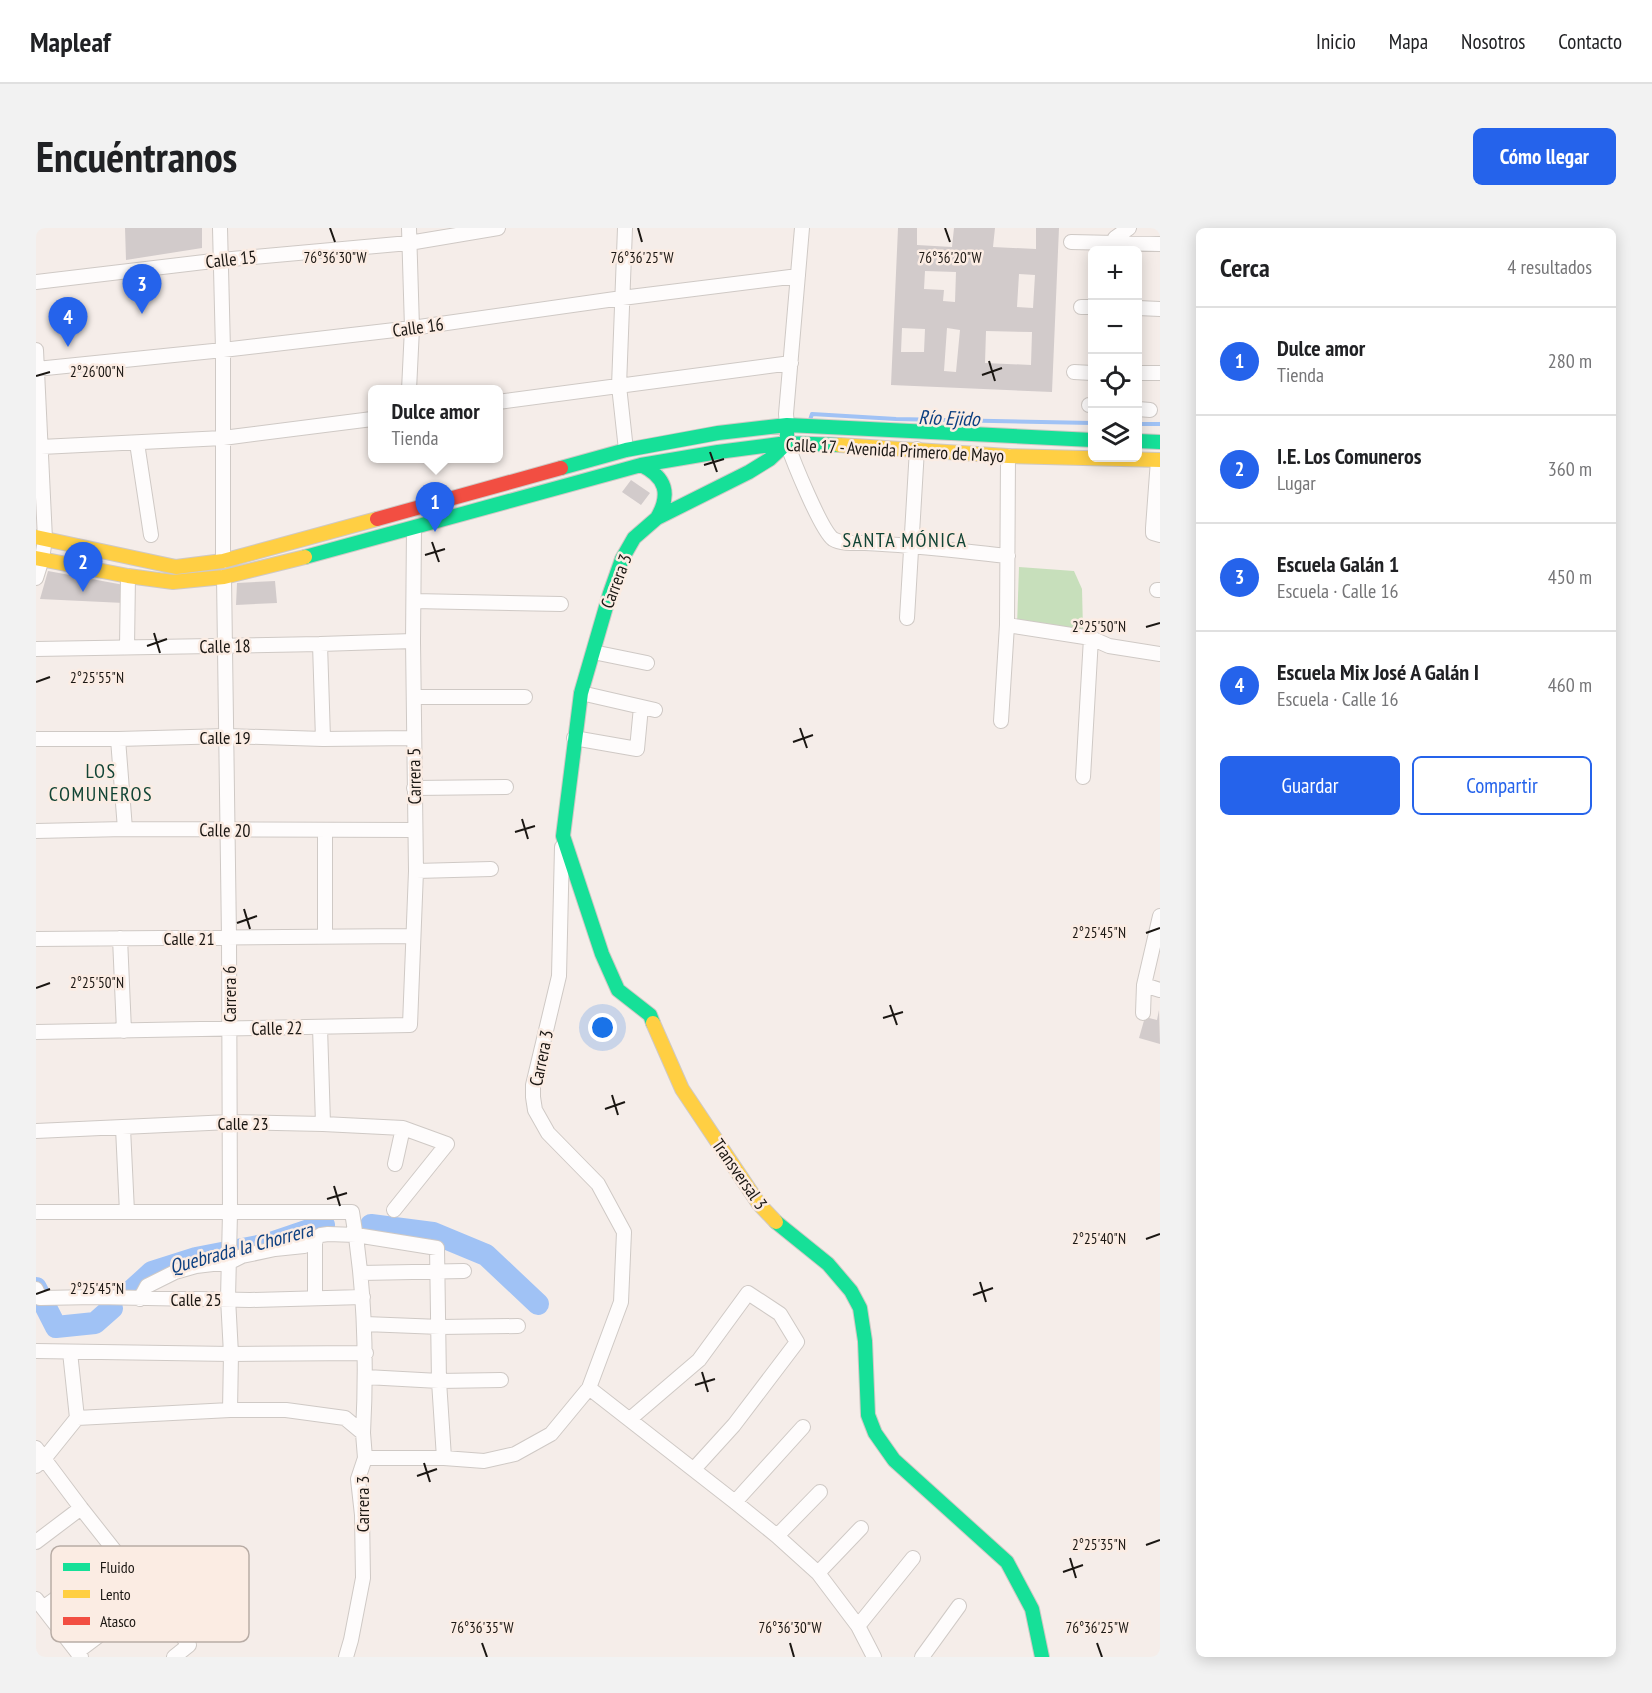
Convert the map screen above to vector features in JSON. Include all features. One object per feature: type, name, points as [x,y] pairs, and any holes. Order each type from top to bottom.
[{"type":"main road","name":"Calle 17 - Avenida Primero de Mayo","points":[[40,538],[176,567],[223,561],[625,446],[718,433],[786,420],[1088,440]]},
{"type":"main road","points":[[786,420],[787,443]]},
{"type":"main road","points":[[1142,441],[1160,442]]},
{"type":"main road","name":"Calle 17 - Avenida Primero de Mayo","points":[[39,558],[128,576],[172,582],[224,577],[414,528],[641,465],[787,443],[1008,456],[1159,460]]},
{"type":"main road","name":"Carrera 3","points":[[563,836],[581,693],[622,559],[634,538],[657,518],[749,472],[770,459],[787,443]]},
{"type":"main road","points":[[641,465],[656,473],[664,487],[664,504],[657,518]]},
{"type":"main road","name":"Transversal 3","points":[[563,836],[602,954],[618,990],[650,1015],[682,1089],[759,1204],[779,1225],[828,1264],[851,1291],[860,1308],[865,1341],[868,1415],[875,1433],[894,1460],[1007,1562],[1032,1609],[1042,1657]]},
{"type":"street","points":[[220,228],[224,350],[223,561]]},
{"type":"street","points":[[409,228],[412,328],[409,385]]},
{"type":"street","name":"Calle 15","points":[[36,282],[221,260],[409,243],[498,228]]},
{"type":"street","points":[[625,228],[619,386],[625,446]]},
{"type":"street","points":[[786,420],[802,228]]},
{"type":"street","points":[[1113,246],[1115,238],[1129,228]]},
{"type":"street","points":[[1071,242],[1105,246]]},
{"type":"street","points":[[1129,246],[1160,244]]},
{"type":"street","name":"Calle 16","points":[[36,369],[412,328],[798,276]]},
{"type":"street","points":[[1142,308],[1160,309]]},
{"type":"street","points":[[36,350],[40,447],[40,538],[36,578]]},
{"type":"street","points":[[503,401],[792,363]]},
{"type":"street","points":[[1074,372],[1088,373]]},
{"type":"street","points":[[1142,374],[1160,374]]},
{"type":"street","points":[[40,447],[223,438],[368,420]]},
{"type":"street","points":[[136,443],[151,535]]},
{"type":"street","points":[[787,443],[825,529],[834,540],[911,545],[1008,556]]},
{"type":"street","points":[[907,618],[917,449]]},
{"type":"street","points":[[1001,722],[1007,626],[1008,456]]},
{"type":"street","points":[[1157,534],[1159,460]]},
{"type":"street","name":"Carrera 5","points":[[410,1025],[416,871],[414,528]]},
{"type":"street","points":[[127,647],[128,576]]},
{"type":"street","name":"Carrera 6","points":[[224,577],[230,937],[228,1298],[231,1354],[230,1410]]},
{"type":"street","points":[[414,602],[561,604]]},
{"type":"street","points":[[1007,626],[1091,638],[1109,646],[1160,654]]},
{"type":"street","points":[[1083,777],[1091,638]]},
{"type":"street","name":"Calle 18","points":[[36,649],[413,641]]},
{"type":"street","points":[[320,644],[322,738]]},
{"type":"street","points":[[593,652],[647,663]]},
{"type":"street","points":[[581,693],[655,710]]},
{"type":"street","points":[[415,697],[525,697]]},
{"type":"street","points":[[574,738],[637,748],[641,707]]},
{"type":"street","name":"Calle 19","points":[[36,739],[227,736],[414,738]]},
{"type":"street","points":[[118,739],[126,829]]},
{"type":"street","points":[[414,788],[506,786]]},
{"type":"street","name":"Calle 20","points":[[36,831],[415,830]]},
{"type":"street","points":[[325,831],[325,937]]},
{"type":"street","name":"Carrera 3","points":[[346,1657],[363,1578],[362,1515],[358,1479],[365,1458],[444,1458],[484,1461],[515,1454],[551,1434],[589,1389],[621,1302],[624,1232],[598,1184],[548,1133],[535,1110],[533,1097],[533,1085],[559,975],[563,836]]},
{"type":"street","points":[[416,871],[491,869]]},
{"type":"street","points":[[1143,1013],[1144,985],[1160,916]]},
{"type":"street","name":"Calle 21","points":[[36,939],[413,936]]},
{"type":"street","points":[[120,938],[124,1030]]},
{"type":"street","points":[[1144,985],[1160,990]]},
{"type":"street","name":"Calle 22","points":[[36,1032],[410,1025]]},
{"type":"street","points":[[320,1027],[323,1124]]},
{"type":"street","name":"Calle 23","points":[[36,1131],[230,1122],[323,1124],[403,1128],[447,1144],[394,1209]]},
{"type":"street","points":[[123,1128],[127,1212]]},
{"type":"street","points":[[395,1164],[403,1128]]},
{"type":"street","points":[[36,1212],[352,1212],[361,1273],[365,1324],[366,1377],[363,1433],[365,1458]]},
{"type":"street","points":[[140,1299],[147,1286],[175,1272],[275,1249],[304,1246],[321,1235],[356,1235],[437,1248],[444,1458]]},
{"type":"street","points":[[315,1240],[315,1298]]},
{"type":"street","points":[[361,1273],[464,1270]]},
{"type":"street","name":"Calle 25","points":[[36,1289],[40,1298],[250,1300],[363,1297]]},
{"type":"street","points":[[630,1419],[699,1360],[748,1293],[780,1314],[797,1342],[734,1425],[694,1469]]},
{"type":"street","points":[[365,1324],[440,1327],[518,1326]]},
{"type":"street","points":[[36,1351],[231,1354],[366,1353]]},
{"type":"street","points":[[70,1352],[77,1418]]},
{"type":"street","points":[[366,1377],[440,1381],[501,1380]]},
{"type":"street","points":[[589,1389],[694,1469],[777,1536],[818,1573],[858,1626],[874,1657]]},
{"type":"street","points":[[111,1546],[39,1458],[77,1418],[230,1410],[286,1410],[345,1418],[363,1433]]},
{"type":"street","points":[[735,1502],[803,1427]]},
{"type":"street","points":[[777,1536],[820,1492]]},
{"type":"street","points":[[36,1542],[81,1508]]},
{"type":"street","points":[[818,1573],[861,1528]]},
{"type":"street","points":[[858,1626],[913,1558]]},
{"type":"street","points":[[39,1604],[51,1619]]},
{"type":"street","points":[[922,1657],[958,1606]]},
{"type":"street","points":[[69,1642],[79,1654],[94,1642]]},
{"type":"street","points":[[174,1657],[189,1645],[187,1642]]},
{"type":"green space","points":[[1019,567],[1074,571],[1082,589],[1083,630],[1017,626]]},
{"type":"building","points":[[125,228],[202,228],[202,248],[126,260]]},
{"type":"building","points":[[898,228],[917,228],[917,245],[952,247],[954,228],[995,228],[993,247],[1036,249],[1036,228],[1059,228],[1052,392],[891,385]],"holes":[[[925,271],[956,272],[955,302],[943,301],[944,290],[924,289]],[[1019,274],[1035,275],[1033,308],[1017,307]],[[902,328],[925,329],[924,352],[901,352]],[[947,328],[960,330],[956,372],[944,371]],[[986,331],[1032,332],[1031,365],[985,363]]]},
{"type":"building","points":[[631,480],[650,493],[641,505],[622,492]]},
{"type":"building","points":[[48,571],[124,585],[124,603],[40,599]]},
{"type":"building","points":[[275,581],[277,603],[236,605],[237,583]]},
{"type":"building","points":[[1159,1010],[1160,1044],[1139,1038],[1145,1017],[1157,1020]]},
{"type":"waterway","name":"Río Ejido","points":[[810,420],[812,414],[896,419],[1088,423]]},
{"type":"waterway","name":"Río Ejido","points":[[1142,424],[1160,424]]},
{"type":"waterway","name":"Quebrada la Chorrera","points":[[130,1292],[152,1272],[196,1258],[268,1244],[324,1225]]},
{"type":"waterway","name":"Quebrada la Chorrera","points":[[371,1225],[433,1233],[486,1255],[538,1304]]},
{"type":"waterway","points":[[36,1288],[56,1327],[95,1323],[112,1308]]},
{"type":"traffic: fast","points":[[653,1023],[650,1015],[618,990],[602,954],[563,836],[581,693],[610,593],[622,559],[634,538],[657,518],[749,472],[770,459],[787,443],[787,425]]},
{"type":"traffic: fast","points":[[561,468],[626,450],[718,433],[787,425],[1088,440]]},
{"type":"traffic: fast","points":[[1142,441],[1160,442]]},
{"type":"traffic: fast","points":[[305,557],[641,465],[787,443],[839,445]]},
{"type":"traffic: fast","points":[[641,465],[656,475],[664,487],[664,501],[657,518]]},
{"type":"traffic: fast","points":[[776,1222],[828,1264],[851,1291],[860,1308],[865,1341],[868,1415],[875,1433],[894,1460],[1007,1562],[1032,1609],[1042,1657]]},
{"type":"traffic: slow","points":[[839,445],[1008,456],[1160,460]]},
{"type":"traffic: slow","points":[[36,537],[176,567],[223,561],[377,519]]},
{"type":"traffic: slow","points":[[36,558],[128,576],[173,582],[224,577],[305,557]]},
{"type":"traffic: slow","points":[[653,1023],[682,1089],[759,1204],[776,1222]]},
{"type":"traffic: jam","points":[[377,519],[561,468]]},
{"type":"place","name":"Escuela Galán 1","points":[[142,314]]},
{"type":"place","name":"Escuela Mix José A Galán I","points":[[68,347]]},
{"type":"place","name":"Dulce amor","points":[[435,532]]},
{"type":"place","name":"I.E. Los Comuneros","points":[[83,592]]},
{"type":"district","name":"SANTA MÓNICA","points":[[905,540]]},
{"type":"district","name":"LOS COMUNEROS","points":[[101,782]]}]
